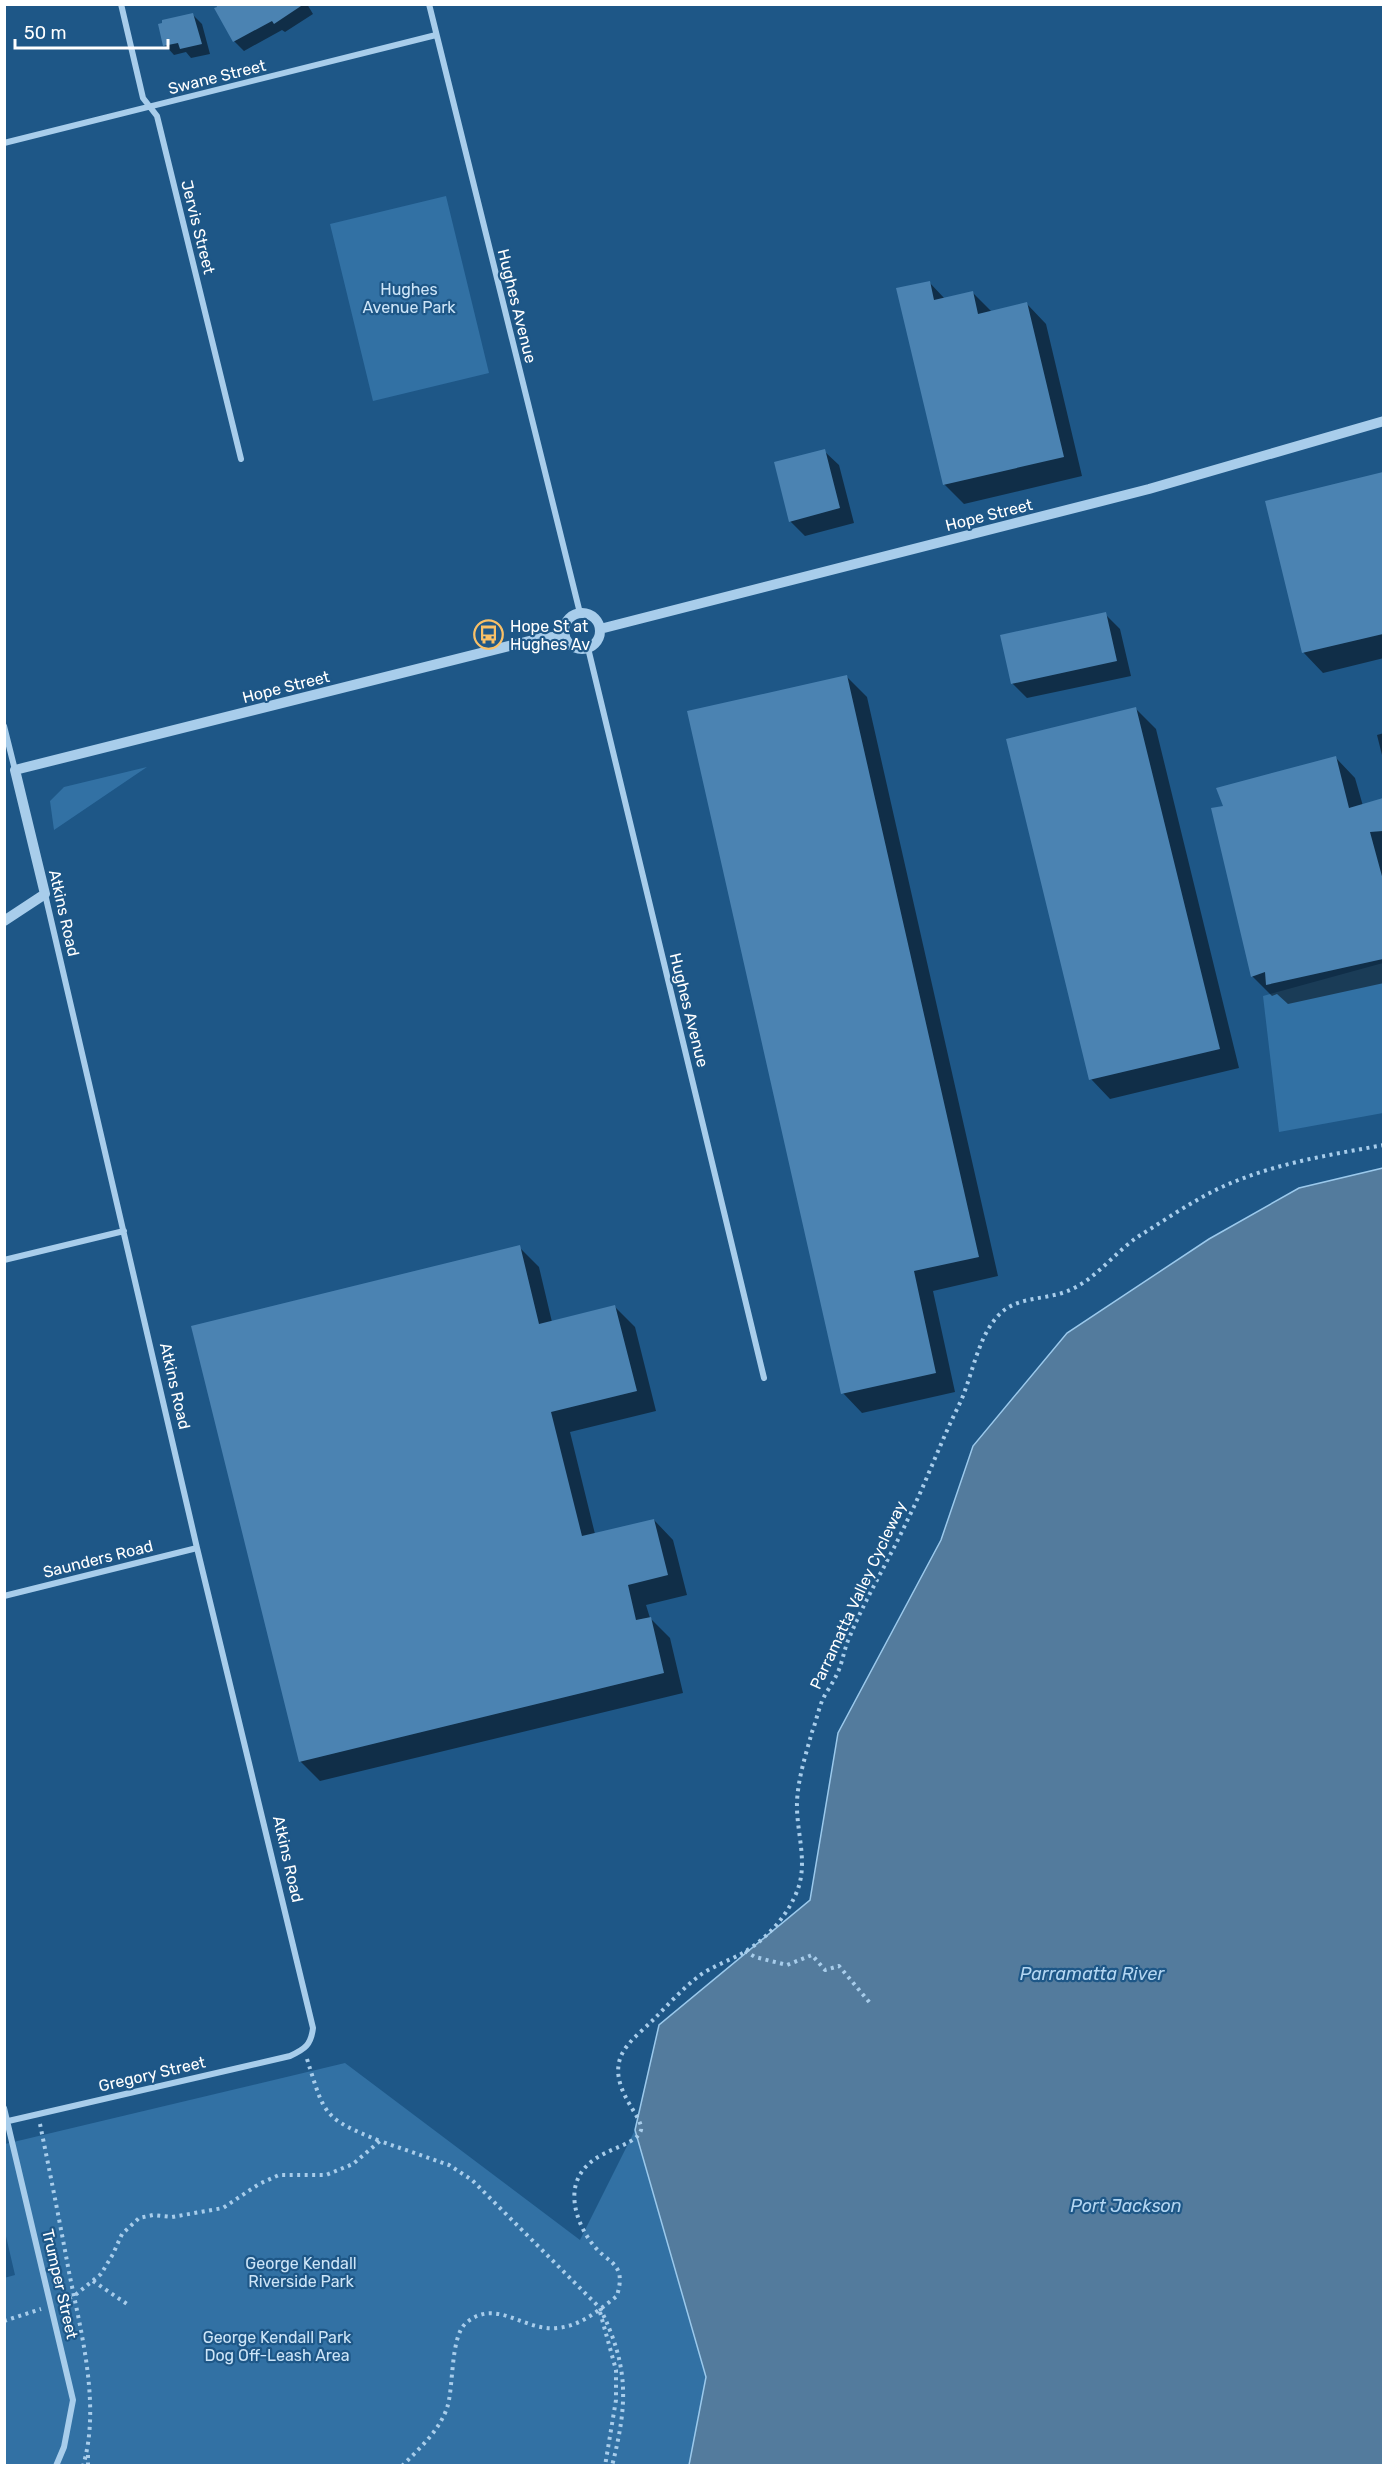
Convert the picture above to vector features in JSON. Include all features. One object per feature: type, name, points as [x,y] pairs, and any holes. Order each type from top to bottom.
[{"type":"street","name":"Jervis Street","points":[[121,4],[143,98],[157,116],[241,459]]},
{"type":"street","name":"Hughes Avenue","points":[[429,4],[580,613]]},
{"type":"street","name":"Swane Street","points":[[4,143],[436,35]]},
{"type":"street","name":"Hope Street","points":[[600,629],[1149,489],[1383,422]]},
{"type":"street","points":[[580,613],[591,615],[599,623],[598,641],[588,648],[571,646],[565,636],[564,630],[569,619],[580,613]]},
{"type":"street","name":"Hope Street","points":[[15,770],[541,638],[565,636]]},
{"type":"street","name":"Hughes Avenue","points":[[588,648],[764,1378]]},
{"type":"street","name":"Atkins Road","points":[[4,726],[197,1548],[313,2028],[312,2042],[304,2049]]},
{"type":"street","points":[[4,921],[45,894]]},
{"type":"street","points":[[4,1260],[124,1231]]},
{"type":"street","name":"Saunders Road","points":[[4,1596],[197,1548]]},
{"type":"street","name":"Gregory Street","points":[[6,2122],[290,2056],[304,2049]]},
{"type":"street","name":"Trumper Street","points":[[4,2108],[73,2400],[64,2447],[56,2466]]},
{"type":"path","name":"Parramatta Valley Cycleway","points":[[600,2308],[617,2296],[620,2278],[618,2269],[602,2254],[590,2238],[579,2218],[574,2193],[582,2169],[592,2159],[634,2139],[641,2130],[641,2123],[625,2100],[619,2080],[620,2058],[634,2039],[700,1975],[745,1951],[765,1936],[783,1917],[796,1894],[802,1877],[803,1862],[797,1823],[797,1798],[807,1751],[823,1699],[838,1672],[849,1636],[909,1517],[961,1400],[978,1351],[997,1317],[1015,1302],[1070,1290],[1098,1271],[1123,1247],[1232,1182],[1274,1168],[1331,1154],[1383,1145]]},
{"type":"path","points":[[745,1951],[755,1957],[787,1965],[812,1955],[825,1970],[839,1966],[870,2003]]},
{"type":"path","points":[[304,2049],[320,2101],[330,2116],[347,2128],[449,2165],[472,2180],[600,2308],[612,2333],[623,2377],[623,2414],[612,2466]]},
{"type":"path","points":[[38,2114],[74,2296],[92,2419],[88,2466]]},
{"type":"path","points":[[4,2321],[74,2296],[101,2274],[122,2234],[139,2218],[153,2215],[172,2217],[223,2208],[259,2184],[279,2175],[326,2175],[353,2164],[380,2141]]},
{"type":"path","points":[[93,2281],[127,2304]]},
{"type":"path","points":[[402,2466],[433,2434],[447,2408],[457,2342],[464,2325],[480,2315],[496,2312],[539,2327],[557,2328],[584,2321],[600,2308]]},
{"type":"path","points":[[600,2308],[601,2321],[616,2370],[616,2400],[605,2466]]},
{"type":"path","points":[[83,2466],[88,2451]]},
{"type":"green space","name":"Hughes Avenue Park","points":[[446,196],[489,373],[373,401],[330,224]]},
{"type":"green space","points":[[147,767],[54,830],[50,801],[64,787]]},
{"type":"green space","points":[[1383,963],[1383,1113],[1279,1132],[1263,996]]},
{"type":"green space","name":"George Kendall Riverside Park","points":[[345,2063],[580,2240],[635,2130],[706,2377],[689,2465],[5,2465],[4,2278],[15,2275],[5,2232],[5,2144]]},
{"type":"water","name":"Port Jackson","points":[[1383,1168],[1383,2465],[689,2465],[706,2377],[635,2130],[659,2025],[810,1900],[838,1733],[941,1540],[973,1446],[1067,1333],[1209,1239],[1299,1188]]},
{"type":"building","points":[[216,4],[304,4],[274,24],[272,21],[233,42],[214,8],[217,7]]},
{"type":"building","points":[[193,13],[202,44],[180,49],[178,43],[163,46],[158,24],[162,23],[162,20]]},
{"type":"building","points":[[930,281],[934,300],[973,291],[978,314],[1027,302],[1064,457],[943,485],[896,288]]},
{"type":"building","points":[[825,449],[840,508],[789,522],[774,462]]},
{"type":"building","points":[[1383,472],[1383,634],[1302,653],[1265,501]]},
{"type":"building","points":[[1106,612],[1117,661],[1011,684],[1000,635]]},
{"type":"building","points":[[847,675],[979,1257],[914,1271],[936,1373],[841,1394],[687,711]]},
{"type":"building","points":[[1136,707],[1220,1049],[1089,1080],[1006,739]]},
{"type":"building","points":[[1336,756],[1349,808],[1383,798],[1383,831],[1370,832],[1383,880],[1383,959],[1266,985],[1265,972],[1251,977],[1211,808],[1223,806],[1216,788]]},
{"type":"building","points":[[520,1245],[539,1324],[615,1305],[637,1391],[551,1412],[582,1536],[654,1519],[668,1575],[628,1585],[636,1620],[651,1617],[664,1673],[299,1762],[191,1326]]},
{"type":"place","name":"Hope St at Hughes Av","points":[[489,635]]},
{"type":"water label","name":"Parramatta River","points":[[1092,1974]]},
{"type":"park label","name":"George Kendall Park Dog Off-Leash Area","points":[[277,2346]]}]
